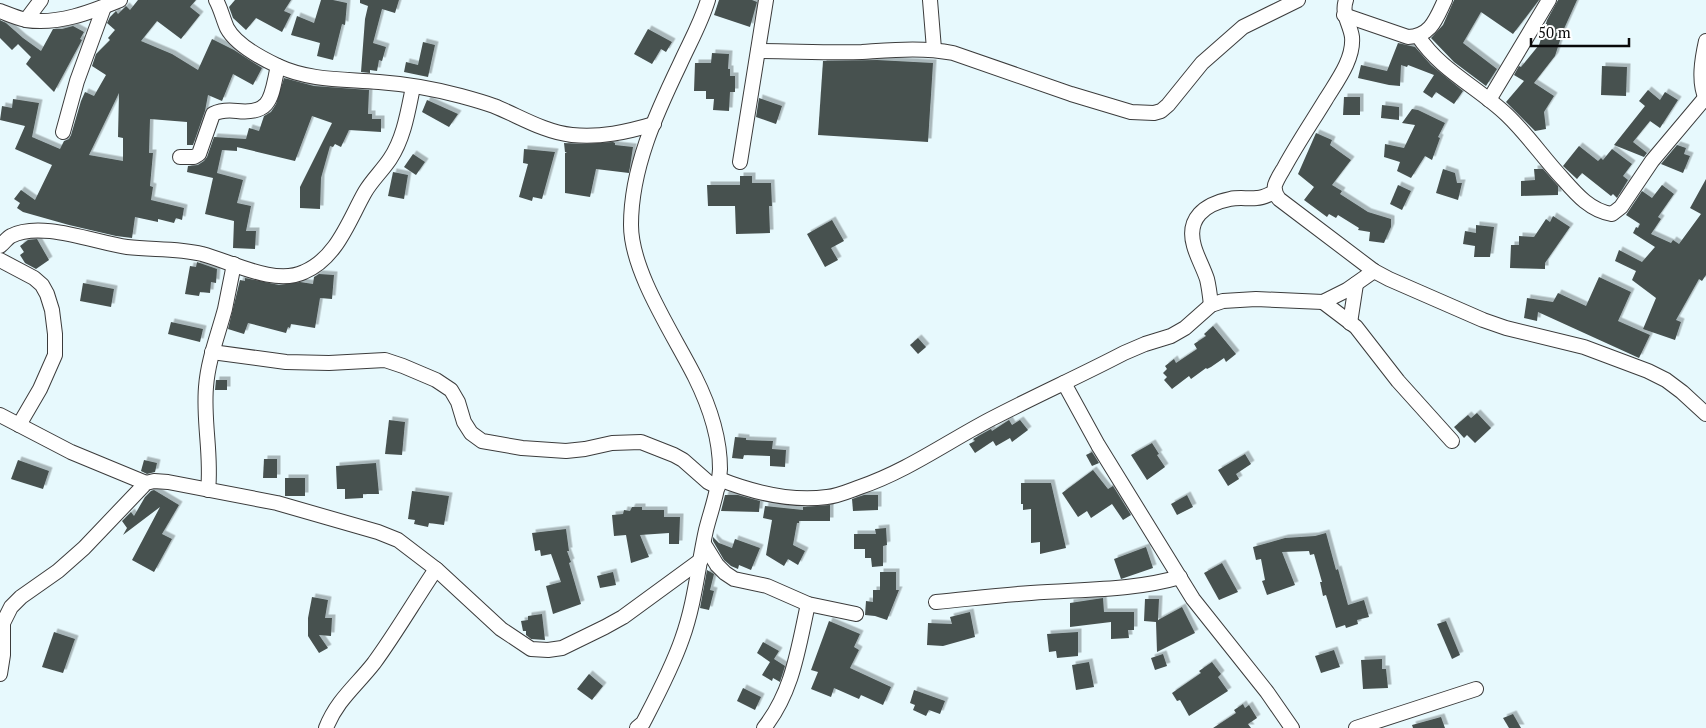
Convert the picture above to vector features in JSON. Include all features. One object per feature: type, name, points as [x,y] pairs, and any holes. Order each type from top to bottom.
[{"type":"street","points":[[26,20],[42,0]]},
{"type":"street","points":[[0,11],[26,20],[51,21],[73,17],[120,0]]},
{"type":"street","points":[[216,0],[228,30],[235,39],[278,66],[297,73],[317,78],[379,82],[459,96],[485,104],[550,130],[569,135],[607,135],[654,124]]},
{"type":"street","points":[[642,726],[666,679],[682,640],[694,594],[705,532],[718,483],[719,457],[712,417],[695,377],[660,311],[638,262],[631,227],[636,177],[642,154],[665,96],[702,20],[708,0]]},
{"type":"street","points":[[740,162],[766,0]]},
{"type":"street","points":[[930,0],[934,49]]},
{"type":"street","points":[[758,51],[832,52],[909,48],[934,49],[953,53],[1071,94],[1131,112],[1154,113],[1168,105],[1202,63],[1244,26],[1298,0]]},
{"type":"street","points":[[1346,0],[1344,15],[1352,35],[1352,47],[1348,62],[1275,184],[1275,192],[1279,199],[1374,271],[1483,320],[1618,358],[1648,371],[1682,392],[1706,414]]},
{"type":"street","points":[[1344,15],[1408,37],[1418,36],[1426,33],[1445,0]]},
{"type":"street","points":[[1490,100],[1549,0]]},
{"type":"street","points":[[63,132],[77,81],[104,7]]},
{"type":"street","points":[[1418,36],[1425,47],[1436,58],[1508,116],[1584,202],[1602,212],[1612,214],[1621,207],[1652,161],[1705,99],[1702,86],[1702,69],[1706,41]]},
{"type":"street","points":[[180,157],[194,157],[199,154],[213,114],[223,110],[250,113],[266,106],[272,92],[278,66]]},
{"type":"street","points":[[0,246],[11,236],[23,232],[47,232],[78,236],[116,246],[185,251],[272,276],[293,276],[305,272],[326,256],[339,240],[368,187],[396,149],[413,87]]},
{"type":"street","points":[[1211,305],[1206,278],[1194,247],[1191,233],[1194,221],[1209,206],[1238,198],[1258,198],[1275,192]]},
{"type":"street","points":[[0,260],[34,278],[42,285],[52,310],[55,334],[55,356],[40,389],[19,425]]},
{"type":"street","points":[[208,490],[210,474],[205,408],[212,352],[225,308],[234,264]]},
{"type":"street","points":[[212,352],[286,362],[329,363],[385,360],[436,380],[451,390],[458,402],[464,422],[471,433],[482,441],[514,447],[566,451],[612,443],[641,442],[683,460],[708,482],[805,499],[835,495],[892,474],[989,420],[1124,353],[1171,336],[1185,328],[1211,305],[1222,301],[1238,300],[1323,302],[1333,298],[1374,271]]},
{"type":"street","points":[[1350,323],[1356,284]]},
{"type":"street","points":[[1323,302],[1356,327],[1398,380],[1452,441]]},
{"type":"street","points":[[1064,383],[1098,445],[1193,599],[1267,692],[1292,728]]},
{"type":"street","points":[[0,415],[71,452],[146,483]]},
{"type":"street","points":[[0,674],[3,655],[2,623],[10,607],[58,571],[84,548],[146,483],[154,481],[277,503],[378,532],[398,540],[436,569],[501,629],[531,649],[548,650],[562,648],[624,617],[701,560]]},
{"type":"street","points":[[704,544],[718,565],[734,579],[774,589],[808,604],[856,614]]},
{"type":"street","points":[[326,728],[337,705],[367,672],[436,569]]},
{"type":"street","points":[[936,602],[1032,592],[1117,588],[1144,585],[1180,577]]},
{"type":"street","points":[[764,728],[782,702],[789,683],[808,604]]},
{"type":"street","points":[[1356,728],[1476,689]]},
{"type":"building","points":[[138,0],[196,0],[190,7],[200,15],[181,39],[157,21],[141,41],[172,54],[198,70],[212,39],[234,50],[262,68],[253,85],[233,74],[222,101],[208,95],[205,111],[193,145],[187,145],[187,122],[150,119],[149,153],[153,153],[150,186],[153,187],[151,200],[184,208],[182,220],[176,218],[174,223],[158,219],[158,222],[135,217],[132,238],[69,225],[23,212],[17,208],[20,203],[14,199],[21,190],[35,200],[52,165],[15,149],[25,126],[0,120],[2,106],[12,108],[13,99],[39,103],[32,137],[60,149],[64,141],[69,139],[71,135],[85,92],[94,96],[106,75],[92,66],[96,54],[110,40],[108,38],[115,30],[107,23],[110,17],[116,11],[118,14],[126,6],[130,10]],"holes":[[[119,93],[118,137],[123,138],[123,161],[89,155]]]},
{"type":"building","points":[[235,0],[291,0],[284,11],[291,14],[282,32],[256,18],[246,30],[233,18],[229,7]]},
{"type":"building","points":[[321,0],[347,3],[345,25],[342,24],[333,60],[317,56],[320,43],[291,35],[297,16],[314,23]]},
{"type":"building","points":[[360,0],[399,0],[395,13],[382,9],[373,43],[386,47],[382,61],[379,60],[377,71],[370,70],[370,73],[361,72],[365,19],[368,6],[360,3]]},
{"type":"building","points":[[719,0],[752,0],[757,2],[750,27],[714,15]]},
{"type":"building","points":[[1454,0],[1539,0],[1513,34],[1481,12],[1463,43],[1497,69],[1486,86],[1454,62],[1431,38],[1443,25]]},
{"type":"building","points":[[1558,0],[1577,0],[1563,31],[1555,56],[1534,83],[1554,96],[1544,112],[1546,129],[1535,131],[1506,102],[1524,81],[1514,75],[1519,66],[1521,67],[1539,45],[1547,20]]},
{"type":"building","points":[[0,20],[41,51],[53,29],[73,26],[84,32],[80,39],[82,40],[54,92],[26,64],[31,57],[18,44],[12,50],[0,38]]},
{"type":"building","points":[[648,29],[672,42],[666,52],[661,49],[652,64],[634,54]]},
{"type":"building","points":[[423,42],[435,45],[428,77],[404,72],[406,62],[418,65]]},
{"type":"building","points":[[1398,43],[1415,47],[1431,65],[1463,91],[1454,104],[1436,92],[1432,98],[1423,92],[1434,75],[1408,65],[1407,67],[1401,65],[1400,86],[1358,78],[1361,65],[1387,71]]},
{"type":"building","points":[[712,53],[729,54],[728,69],[730,69],[730,76],[735,76],[735,92],[730,92],[729,111],[713,110],[714,99],[706,99],[706,91],[694,91],[695,63],[711,63]]},
{"type":"building","points":[[877,60],[933,63],[928,142],[818,135],[823,61]]},
{"type":"building","points":[[1602,66],[1627,67],[1626,96],[1601,95]]},
{"type":"building","points":[[284,78],[314,86],[369,90],[368,114],[372,114],[372,119],[381,119],[381,132],[349,130],[341,147],[335,144],[333,147],[330,146],[321,178],[320,209],[300,208],[300,187],[332,123],[312,116],[295,161],[237,147],[237,151],[222,150],[217,173],[243,180],[237,203],[251,206],[246,231],[256,231],[255,249],[233,248],[234,221],[205,214],[213,178],[187,172],[188,166],[198,165],[204,161],[214,137],[246,139],[249,128],[259,131],[264,116],[271,112],[276,104]]},
{"type":"building","points":[[1648,90],[1660,100],[1665,92],[1678,100],[1660,128],[1650,121],[1633,142],[1647,153],[1644,157],[1614,145],[1645,106],[1639,101]]},
{"type":"building","points":[[1344,97],[1360,97],[1360,115],[1343,115]]},
{"type":"building","points":[[759,98],[782,106],[776,124],[756,117]]},
{"type":"building","points":[[427,100],[458,114],[449,127],[422,112]]},
{"type":"building","points":[[1382,105],[1399,107],[1399,120],[1381,118]]},
{"type":"building","points":[[1412,109],[1445,123],[1438,137],[1440,138],[1432,160],[1425,156],[1411,178],[1397,171],[1400,162],[1384,157],[1385,144],[1404,148],[1415,125],[1402,123]]},
{"type":"building","points":[[1316,133],[1332,140],[1330,145],[1351,160],[1332,185],[1342,191],[1340,194],[1368,212],[1391,219],[1391,227],[1384,243],[1369,241],[1370,232],[1358,230],[1359,228],[1338,215],[1336,218],[1329,214],[1327,217],[1304,200],[1314,187],[1298,174]]},
{"type":"building","points":[[613,142],[615,145],[633,147],[629,173],[596,169],[590,197],[565,193],[565,153],[567,153],[565,152],[564,143]]},
{"type":"building","points":[[1677,145],[1686,148],[1684,154],[1690,156],[1683,173],[1661,164]]},
{"type":"building","points":[[1579,146],[1598,161],[1601,158],[1603,160],[1612,149],[1632,164],[1623,176],[1628,180],[1617,198],[1613,194],[1611,196],[1582,173],[1577,179],[1563,166]]},
{"type":"building","points":[[524,149],[555,152],[542,199],[533,197],[532,201],[519,197],[528,164],[523,163]]},
{"type":"building","points":[[413,154],[425,162],[416,175],[404,167]]},
{"type":"building","points":[[1443,169],[1455,173],[1457,183],[1462,183],[1458,200],[1436,193]]},
{"type":"building","points":[[1534,169],[1543,169],[1558,186],[1558,195],[1521,196],[1521,181],[1535,180]]},
{"type":"building","points":[[393,172],[408,175],[404,199],[388,196]]},
{"type":"building","points":[[740,176],[752,176],[752,183],[771,183],[772,206],[769,206],[770,233],[736,234],[735,206],[708,206],[707,185],[740,185]]},
{"type":"building","points":[[1706,179],[1706,275],[1702,281],[1699,279],[1676,320],[1681,322],[1675,340],[1643,329],[1656,298],[1632,280],[1636,271],[1615,261],[1619,250],[1642,262],[1655,247],[1633,233],[1640,224],[1626,215],[1642,191],[1652,198],[1662,185],[1674,194],[1658,217],[1661,219],[1651,234],[1671,243],[1673,240],[1679,244],[1701,214],[1690,208]]},
{"type":"building","points":[[1398,185],[1411,191],[1402,210],[1390,204]]},
{"type":"building","points":[[1553,216],[1570,227],[1545,263],[1545,269],[1510,268],[1511,245],[1519,245],[1519,236],[1534,237],[1546,219],[1550,222]]},
{"type":"building","points":[[832,220],[844,241],[831,248],[838,260],[825,267],[807,234]]},
{"type":"building","points":[[1476,225],[1494,227],[1490,257],[1474,257],[1475,246],[1463,244],[1465,231],[1476,233]]},
{"type":"building","points":[[37,239],[49,260],[36,269],[25,263],[20,255],[24,252],[20,246],[28,240]]},
{"type":"building","points":[[197,262],[217,269],[216,283],[211,282],[210,293],[200,292],[199,296],[185,294],[190,266],[196,267]]},
{"type":"building","points":[[319,274],[334,275],[332,299],[320,298],[315,328],[291,324],[286,333],[248,323],[244,334],[228,329],[240,280],[245,281],[245,278],[279,285],[300,282],[313,284],[314,277]]},
{"type":"building","points":[[1599,277],[1631,292],[1618,321],[1650,335],[1639,358],[1538,312],[1537,321],[1524,318],[1527,298],[1553,302],[1558,293],[1586,306]]},
{"type":"building","points":[[83,283],[114,289],[111,307],[80,301]]},
{"type":"building","points":[[171,322],[203,329],[200,342],[168,334]]},
{"type":"building","points":[[1213,326],[1236,354],[1226,362],[1224,358],[1211,367],[1206,368],[1191,379],[1189,376],[1172,389],[1164,380],[1167,377],[1163,373],[1167,369],[1165,366],[1174,359],[1176,363],[1197,349],[1194,344],[1206,336],[1204,334]]},
{"type":"building","points":[[918,338],[926,347],[918,354],[910,345]]},
{"type":"building","points":[[216,380],[227,380],[227,390],[215,390]]},
{"type":"building","points":[[1477,413],[1491,428],[1475,443],[1467,435],[1464,438],[1454,427],[1468,415],[1471,418]]},
{"type":"building","points":[[389,420],[405,422],[402,455],[385,454]]},
{"type":"building","points":[[1009,420],[1012,425],[1020,420],[1028,430],[1012,442],[1010,438],[996,446],[993,441],[975,453],[969,444],[975,441],[973,439],[991,429],[992,431]]},
{"type":"building","points":[[735,437],[746,438],[746,440],[773,441],[772,449],[786,450],[785,467],[770,466],[770,456],[744,455],[743,459],[732,458]]},
{"type":"building","points":[[1152,443],[1165,467],[1147,480],[1131,455]]},
{"type":"building","points":[[1092,452],[1099,463],[1092,466],[1086,455]]},
{"type":"building","points":[[1245,454],[1251,464],[1236,474],[1239,479],[1228,486],[1218,470]]},
{"type":"building","points":[[264,459],[277,459],[277,478],[263,478]]},
{"type":"building","points":[[18,460],[49,471],[43,489],[11,479]]},
{"type":"building","points":[[144,460],[157,463],[155,472],[147,474],[141,471]]},
{"type":"building","points":[[376,463],[379,494],[363,494],[363,498],[345,499],[345,489],[337,489],[336,466]]},
{"type":"building","points":[[1093,470],[1108,489],[1113,486],[1131,515],[1123,520],[1112,504],[1091,518],[1087,511],[1078,517],[1062,493]]},
{"type":"building","points":[[285,478],[305,478],[305,496],[285,496]]},
{"type":"building","points":[[1021,483],[1051,483],[1066,548],[1040,554],[1040,542],[1031,543],[1031,509],[1023,510],[1023,504],[1021,504]]},
{"type":"building","points":[[154,490],[179,505],[162,534],[172,539],[154,572],[132,560],[160,507],[123,535],[127,528],[122,521],[131,512],[134,516],[145,497]]},
{"type":"building","points":[[412,491],[449,496],[444,525],[429,523],[428,527],[414,524],[415,520],[408,519]]},
{"type":"building","points":[[725,495],[738,495],[760,501],[759,512],[721,511]]},
{"type":"building","points":[[864,495],[878,495],[878,510],[853,511],[852,499]]},
{"type":"building","points":[[1187,495],[1193,507],[1177,515],[1171,504]]},
{"type":"building","points":[[830,505],[830,521],[799,521],[797,523],[793,545],[805,551],[798,565],[788,559],[784,566],[766,555],[772,520],[763,518],[765,506],[803,510],[803,507]]},
{"type":"building","points":[[632,507],[642,507],[642,510],[664,510],[664,517],[680,517],[679,544],[669,544],[669,533],[640,535],[649,557],[631,563],[626,535],[614,536],[612,515],[623,514],[624,510],[630,511]]},
{"type":"building","points":[[886,528],[887,545],[883,546],[883,566],[872,567],[871,558],[865,558],[865,549],[854,549],[854,534],[876,534],[875,529]]},
{"type":"building","points":[[566,529],[569,551],[567,551],[571,562],[569,563],[581,604],[553,614],[546,586],[561,582],[551,554],[541,556],[540,550],[535,551],[532,533]]},
{"type":"building","points":[[1326,533],[1348,605],[1364,600],[1369,617],[1357,620],[1358,624],[1346,628],[1345,625],[1336,628],[1326,595],[1323,596],[1320,582],[1322,582],[1314,554],[1310,555],[1309,551],[1282,552],[1295,585],[1267,595],[1262,581],[1265,580],[1261,559],[1256,560],[1253,547],[1285,538],[1315,536]]},
{"type":"building","points":[[713,537],[719,543],[732,548],[735,539],[760,548],[751,570],[739,565],[738,569],[724,560],[713,541]]},
{"type":"building","points":[[1146,547],[1153,568],[1121,579],[1114,559]]},
{"type":"building","points":[[1222,563],[1238,592],[1219,600],[1204,573]]},
{"type":"building","points":[[707,570],[714,574],[710,590],[714,591],[709,610],[700,608]]},
{"type":"building","points":[[613,572],[616,585],[600,588],[597,576]]},
{"type":"building","points":[[880,572],[896,572],[896,590],[899,590],[887,620],[865,615],[866,601],[873,602],[873,590],[880,590]]},
{"type":"building","points":[[312,597],[328,600],[325,618],[332,618],[331,636],[319,635],[328,648],[319,653],[308,636],[308,618]]},
{"type":"building","points":[[1103,598],[1104,612],[1134,612],[1134,630],[1128,630],[1129,638],[1111,639],[1111,622],[1070,627],[1070,603]]},
{"type":"building","points":[[1145,599],[1159,599],[1158,620],[1182,607],[1195,633],[1157,652],[1156,622],[1144,621]]},
{"type":"building","points":[[970,612],[975,637],[943,646],[927,645],[928,623],[952,624],[950,617]]},
{"type":"building","points":[[542,614],[545,640],[531,639],[526,635],[526,631],[523,631],[521,621],[528,620],[528,616]]},
{"type":"building","points":[[829,621],[860,634],[854,647],[859,650],[850,668],[891,687],[883,705],[861,695],[859,699],[834,688],[831,697],[811,689],[818,672],[811,670]]},
{"type":"building","points":[[1446,621],[1460,655],[1452,659],[1437,624]]},
{"type":"building","points":[[54,632],[75,639],[63,673],[42,667]]},
{"type":"building","points":[[1078,632],[1078,656],[1057,658],[1056,651],[1049,652],[1047,634]]},
{"type":"building","points":[[763,642],[779,651],[774,659],[785,666],[780,682],[773,678],[772,681],[762,675],[770,662],[757,653]]},
{"type":"building","points":[[1334,650],[1340,667],[1321,673],[1315,656]]},
{"type":"building","points":[[1163,654],[1167,666],[1155,670],[1151,658]]},
{"type":"building","points":[[1382,659],[1382,669],[1386,669],[1388,688],[1363,689],[1361,660]]},
{"type":"building","points":[[1089,662],[1094,687],[1076,690],[1072,665]]},
{"type":"building","points":[[1212,662],[1221,674],[1218,677],[1228,691],[1189,716],[1180,700],[1177,701],[1172,693],[1201,673],[1199,671]]},
{"type":"building","points":[[589,674],[603,686],[592,700],[577,689]]},
{"type":"building","points":[[743,688],[761,697],[755,710],[737,701]]},
{"type":"building","points":[[914,690],[945,701],[940,714],[929,710],[926,716],[913,710],[915,705],[910,703]]},
{"type":"building","points":[[1243,704],[1245,708],[1249,705],[1257,718],[1248,724],[1251,728],[1213,728],[1236,713],[1234,710]]},
{"type":"building","points":[[1513,714],[1521,728],[1509,728],[1503,718]]},
{"type":"building","points":[[1441,717],[1445,728],[1413,728],[1412,725]]}]
